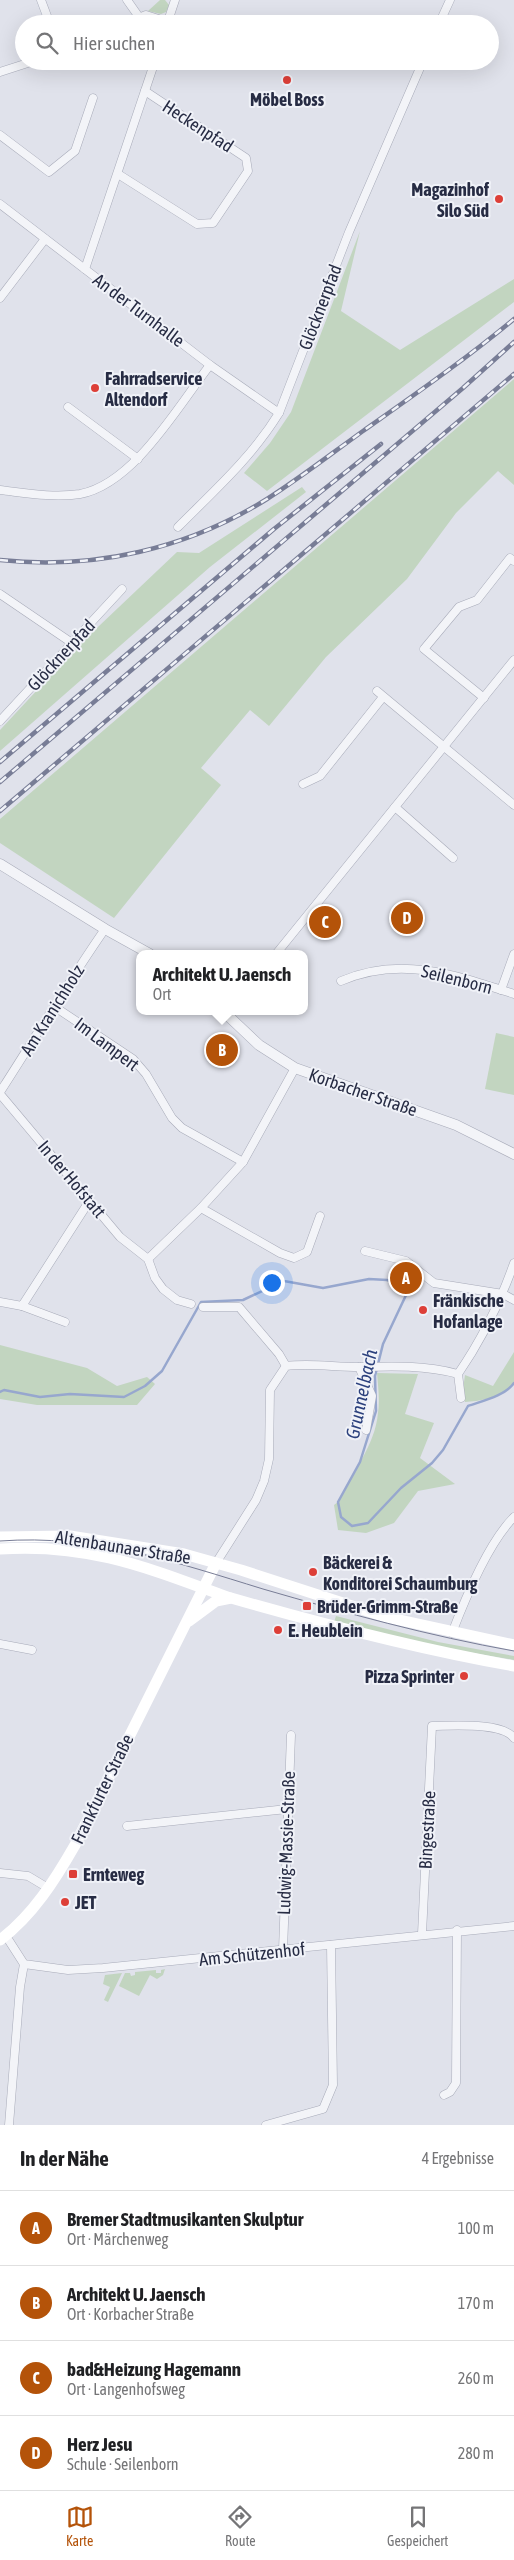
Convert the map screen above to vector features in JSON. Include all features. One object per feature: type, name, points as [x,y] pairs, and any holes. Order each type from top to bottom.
[{"type":"main road","name":"Altenbaunaer Straße","points":[[0,1537],[70,1536],[184,1554],[216,1563]]},
{"type":"main road","name":"Altenbaunaer Straße","points":[[0,1549],[38,1548],[95,1553],[117,1558],[232,1598]]},
{"type":"main road","name":"Frankfurter Straße","points":[[3,1938],[27,1916],[48,1888],[75,1845],[216,1563]]},
{"type":"main road","points":[[216,1563],[386,1617],[452,1633],[514,1645]]},
{"type":"main road","name":"Frankfurter Straße","points":[[185,1625],[199,1612],[216,1601],[232,1598]]},
{"type":"main road","points":[[232,1598],[333,1627],[428,1650],[514,1666]]},
{"type":"street","points":[[41,0],[47,15]]},
{"type":"street","points":[[127,0],[138,15]]},
{"type":"street","points":[[170,15],[175,0]]},
{"type":"street","points":[[444,15],[450,0]]},
{"type":"street","points":[[0,72],[15,67]]},
{"type":"street","name":"Heckenpfad","points":[[85,269],[152,70]]},
{"type":"street","name":"Glöcknerpfad","points":[[178,528],[244,461],[263,438],[279,414],[349,232],[419,70]]},
{"type":"street","name":"Heckenpfad","points":[[118,174],[197,224],[213,223],[248,171],[246,158],[145,91]]},
{"type":"street","points":[[0,135],[49,172],[74,151],[93,98]]},
{"type":"street","name":"An der Turnhalle","points":[[0,204],[210,365],[279,414]]},
{"type":"street","points":[[0,298],[45,239]]},
{"type":"street","points":[[0,490],[48,496],[80,494],[117,478],[138,459],[210,365]]},
{"type":"street","points":[[68,407],[138,459]]},
{"type":"street","points":[[484,698],[424,649],[459,607],[477,600],[510,558],[514,561]]},
{"type":"street","name":"Glöcknerpfad","points":[[0,721],[122,589]]},
{"type":"street","points":[[0,594],[72,643]]},
{"type":"street","points":[[279,950],[514,660]]},
{"type":"street","points":[[377,692],[514,805]]},
{"type":"street","points":[[303,784],[320,776],[383,697]]},
{"type":"street","points":[[394,807],[453,858]]},
{"type":"street","points":[[0,864],[105,929],[143,950]]},
{"type":"street","name":"Am Kranichholz","points":[[0,1093],[73,976],[105,929]]},
{"type":"street","points":[[501,990],[514,954]]},
{"type":"street","name":"Seilenborn","points":[[341,981],[364,971],[415,967],[514,994]]},
{"type":"street","name":"Im Lampert","points":[[55,1007],[133,1059],[146,1074],[172,1118],[182,1128],[243,1162]]},
{"type":"street","name":"Korbacher Straße","points":[[229,1015],[259,1045],[295,1068],[456,1125],[514,1154]]},
{"type":"street","points":[[148,1259],[201,1208],[243,1162],[295,1068]]},
{"type":"street","name":"In der Hofstatt","points":[[0,1093],[120,1237],[148,1259],[155,1278],[163,1289],[177,1300],[191,1304]]},
{"type":"street","points":[[22,1306],[90,1200]]},
{"type":"street","points":[[201,1208],[280,1253],[294,1258],[307,1252],[320,1216]]},
{"type":"street","points":[[365,1251],[406,1260],[434,1283],[503,1294],[514,1300]]},
{"type":"street","points":[[461,1398],[458,1374],[481,1341],[503,1294],[514,1263]]},
{"type":"street","points":[[0,1302],[22,1306],[65,1322]]},
{"type":"street","points":[[203,1307],[239,1307],[279,1354],[286,1366]]},
{"type":"street","points":[[216,1563],[256,1500],[264,1481],[269,1459],[270,1390],[286,1366],[308,1363],[359,1367],[420,1367],[458,1374]]},
{"type":"street","points":[[359,1367],[372,1396],[366,1430]]},
{"type":"street","points":[[452,1633],[490,1550],[504,1528],[514,1517]]},
{"type":"street","points":[[0,1644],[32,1650]]},
{"type":"street","name":"Bingestraße","points":[[422,1934],[432,1726],[484,1727],[510,1733],[514,1738]]},
{"type":"street","name":"Ludwig-Massie-Straße","points":[[283,1950],[291,1735]]},
{"type":"street","points":[[127,1826],[287,1809]]},
{"type":"street","points":[[0,1873],[28,1876],[48,1888]]},
{"type":"street","name":"Am Schützenhof","points":[[24,1964],[68,1970],[103,1968],[457,1930],[514,1926]]},
{"type":"street","points":[[444,2095],[450,2092],[456,2083],[457,1930]]},
{"type":"street","points":[[3,1938],[24,1964],[20,1988],[9,2125]]},
{"type":"street","points":[[266,2125],[323,2109],[333,2085],[331,1945]]},
{"type":"green space","points":[[160,0],[165,0],[169,5],[166,12],[161,14],[148,11]]},
{"type":"green space","points":[[360,231],[341,311],[400,350],[514,279],[514,302],[267,491],[244,473],[270,443],[291,412]]},
{"type":"green space","points":[[514,379],[514,485],[498,471],[456,513],[407,579],[326,657],[269,726],[250,710],[201,768],[221,785],[114,918],[0,843],[0,819]]},
{"type":"green space","points":[[302,487],[306,492],[210,567],[0,751],[0,730],[80,644],[177,552],[199,553]]},
{"type":"green space","points":[[496,1033],[514,1037],[514,1095],[485,1089]]},
{"type":"green space","points":[[0,1345],[87,1368],[117,1386],[147,1377],[155,1384],[137,1405],[37,1405],[0,1399]]},
{"type":"green space","points":[[514,1352],[514,1384],[492,1398],[465,1402],[462,1396],[465,1375],[493,1386]]},
{"type":"green space","points":[[377,1373],[418,1374],[405,1414],[434,1423],[420,1458],[455,1484],[418,1491],[394,1523],[366,1533],[338,1530],[334,1505],[338,1502],[368,1448],[376,1425],[379,1403]]},
{"type":"green space","points":[[336,1616],[438,1642],[514,1656],[514,1660],[437,1647],[334,1622]]},
{"type":"green space","points":[[165,1969],[163,1975],[157,1979],[150,1975],[139,1996],[119,1986],[125,1973],[130,1973],[131,1976],[135,1975],[135,1972],[156,1970],[156,1973],[161,1973],[161,1970]]},
{"type":"green space","points":[[122,1973],[108,2002],[104,2000],[110,1987],[103,1984],[105,1975]]},
{"type":"waterway","name":"Grunnelbach","points":[[0,1392],[4,1390],[40,1397],[70,1394],[124,1397],[145,1386],[162,1371],[201,1302],[243,1300],[284,1281],[323,1288],[369,1279],[387,1280],[403,1285],[407,1293],[383,1344],[375,1376],[376,1411],[360,1462],[338,1502],[341,1517],[352,1526],[368,1523],[401,1488],[432,1463],[443,1450],[468,1406],[499,1395],[514,1383]]},
{"type":"tram line","points":[[0,1541],[35,1540],[68,1542],[134,1552],[388,1623],[514,1651]]},
{"type":"railway","points":[[0,560],[70,562],[105,558],[139,552],[205,531],[267,499],[459,363],[514,319]]},
{"type":"railway","points":[[0,782],[463,388],[514,342]]},
{"type":"railway","points":[[0,811],[514,374]]},
{"type":"railway","points":[[0,762],[274,529],[381,444]]},
{"type":"place","name":"Möbel Boss","points":[[287,80]]},
{"type":"place","name":"Magazinhof Silo Süd","points":[[499,199]]},
{"type":"place","name":"Fahrradservice Altendorf","points":[[95,388]]},
{"type":"place","name":"Herz Jesu","points":[[407,918]]},
{"type":"place","name":"bad&Heizung Hagemann","points":[[325,922]]},
{"type":"place","name":"Architekt U. Jaensch","points":[[222,1050]]},
{"type":"place","name":"Bremer Stadtmusikanten Skulptur","points":[[406,1278]]},
{"type":"place","name":"Fränkische Hofanlage","points":[[423,1310]]},
{"type":"place","name":"Bäckerei & Konditorei Schaumburg","points":[[313,1572]]},
{"type":"place","name":"Brüder-Grimm-Straße","points":[[307,1606]]},
{"type":"place","name":"E. Heublein","points":[[278,1630]]},
{"type":"place","name":"Pizza Sprinter","points":[[464,1676]]},
{"type":"place","name":"Ernteweg","points":[[73,1874]]},
{"type":"place","name":"JET","points":[[65,1902]]}]
